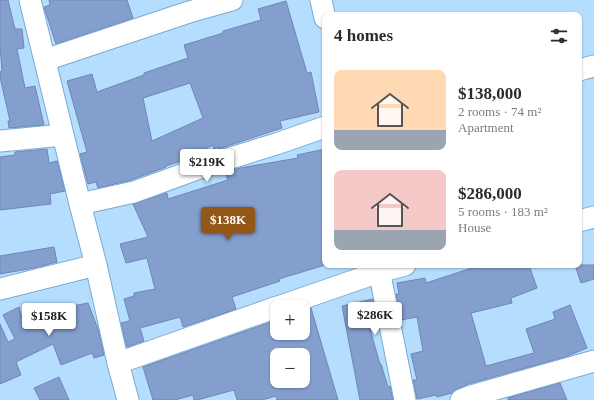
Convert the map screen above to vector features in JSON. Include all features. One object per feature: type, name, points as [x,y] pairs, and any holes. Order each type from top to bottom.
[{"type":"street","points":[[30,0],[128,400]]},
{"type":"street","points":[[45,60],[189,12],[232,0]]},
{"type":"street","points":[[320,0],[323,12]]},
{"type":"street","points":[[582,69],[594,66]]},
{"type":"street","points":[[80,204],[134,192],[211,164],[322,128]]},
{"type":"street","points":[[0,141],[63,135]]},
{"type":"street","points":[[582,220],[594,217]]},
{"type":"street","points":[[0,289],[96,265]]},
{"type":"street","points":[[295,300],[378,268],[405,400]]},
{"type":"street","points":[[118,363],[270,309]]},
{"type":"street","points":[[461,400],[594,361]]},
{"type":"building","points":[[0,0],[8,0],[15,29],[22,29],[24,48],[17,49],[25,88],[35,86],[44,125],[9,128],[8,121],[10,121],[0,77],[0,72],[2,71],[0,46]]},
{"type":"building","points":[[49,0],[127,0],[133,18],[56,44],[44,7],[50,5]]},
{"type":"building","points":[[286,1],[307,73],[311,72],[319,112],[280,121],[282,128],[218,149],[218,147],[214,149],[213,145],[178,162],[131,180],[98,188],[96,182],[88,184],[80,154],[87,152],[67,81],[92,74],[97,92],[144,75],[144,73],[188,58],[184,45],[223,33],[223,31],[261,20],[258,9]],"holes":[[[190,83],[203,118],[152,141],[143,98]]]},
{"type":"building","points":[[47,149],[49,163],[57,161],[65,191],[50,194],[51,204],[0,210],[0,157],[15,155],[15,152]]},
{"type":"building","points":[[322,150],[322,266],[279,279],[280,281],[232,297],[236,309],[183,327],[180,317],[140,328],[144,341],[127,347],[121,323],[130,321],[124,299],[134,296],[134,293],[155,289],[147,258],[126,263],[120,244],[148,237],[133,204],[167,193],[168,199],[228,180],[225,172],[298,158],[297,155]]},
{"type":"building","points":[[54,247],[57,262],[0,274],[0,256]]},
{"type":"building","points":[[582,265],[594,265],[594,279],[581,283],[576,268],[582,268]]},
{"type":"building","points":[[472,268],[530,268],[537,288],[511,298],[512,303],[471,313],[486,366],[534,353],[526,329],[555,319],[553,312],[570,305],[587,348],[565,357],[468,384],[452,393],[437,397],[436,395],[417,399],[413,380],[417,380],[411,354],[423,351],[417,317],[401,320],[396,294],[399,294],[397,283],[425,278],[426,283]]},
{"type":"building","points":[[373,299],[378,324],[375,325],[376,328],[370,329],[388,387],[390,386],[393,400],[360,400],[342,306]]},
{"type":"building","points":[[88,303],[98,329],[104,355],[94,358],[92,353],[61,365],[53,344],[16,362],[21,375],[0,384],[0,324],[8,342],[15,339],[3,315],[19,307],[21,316]]},
{"type":"building","points":[[311,308],[338,400],[277,400],[276,396],[262,400],[237,400],[234,390],[197,400],[194,400],[193,395],[175,400],[153,400],[143,367],[270,322],[270,340],[310,340]]},
{"type":"building","points":[[59,377],[69,400],[40,400],[34,388]]},
{"type":"building","points":[[560,383],[567,400],[508,400],[508,398]]}]
